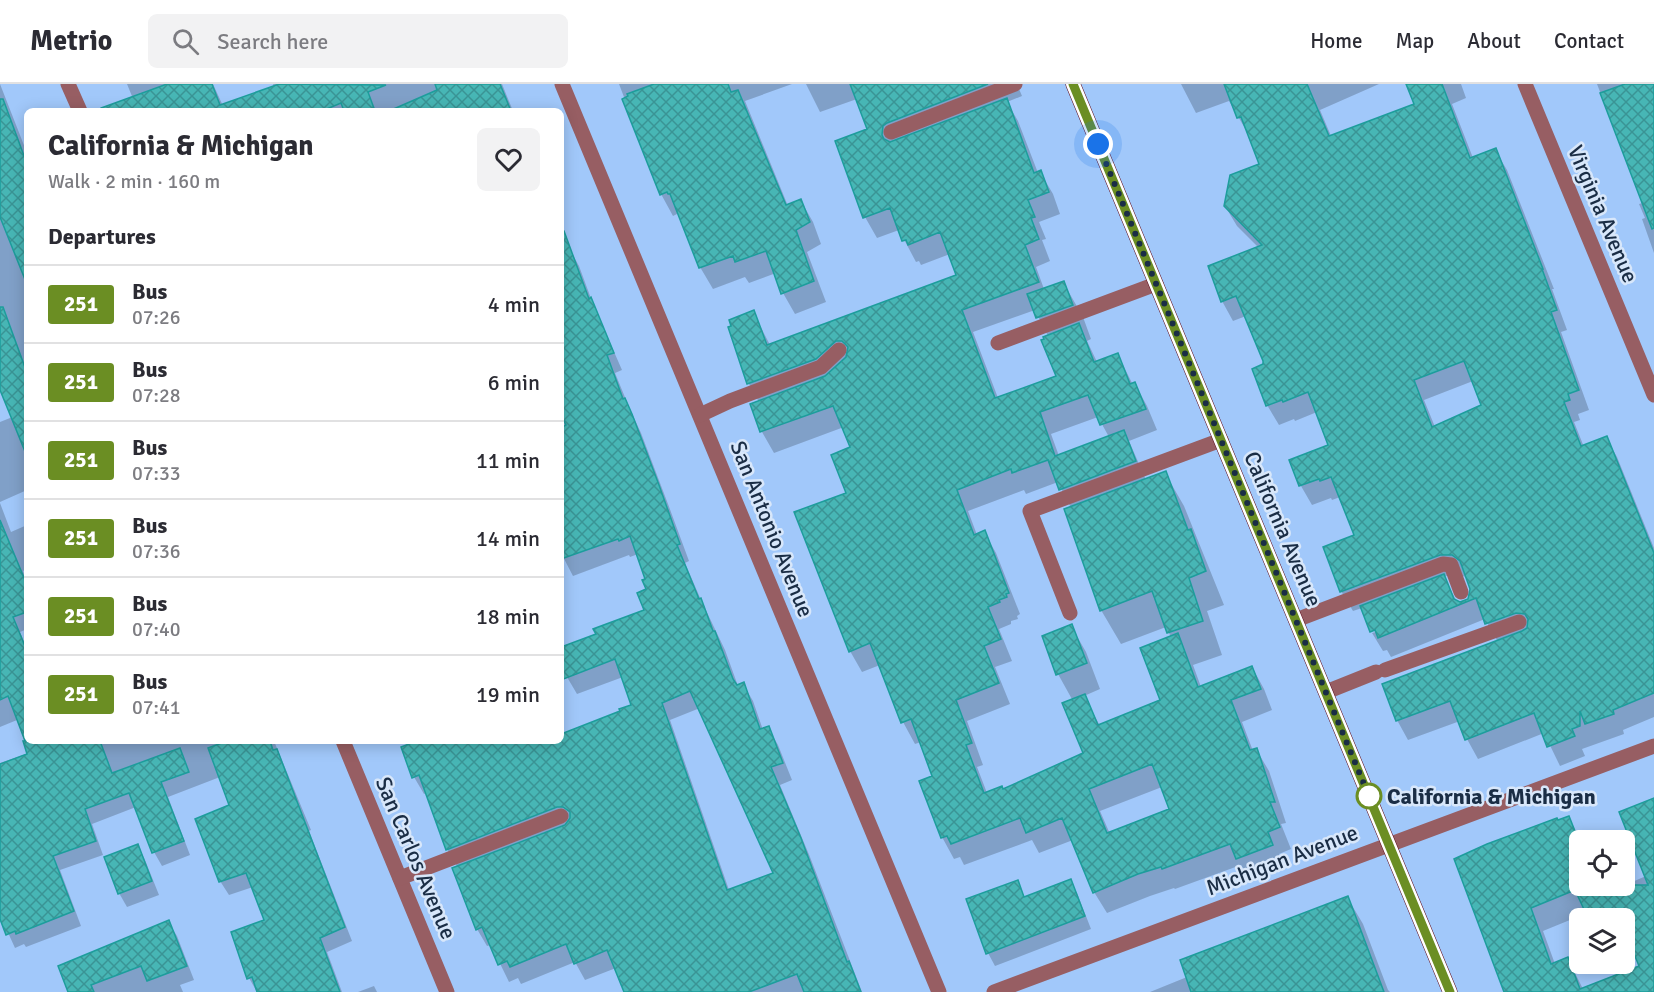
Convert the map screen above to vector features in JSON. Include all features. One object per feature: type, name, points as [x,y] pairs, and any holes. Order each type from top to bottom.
[{"type":"main road","name":"California Avenue","points":[[1073,84],[1450,992]]},
{"type":"street","points":[[68,84],[79,108]]},
{"type":"street","name":"San Antonio Avenue","points":[[562,84],[939,992]]},
{"type":"street","points":[[891,132],[1015,84]]},
{"type":"street","name":"Virginia Avenue","points":[[1525,84],[1654,395]]},
{"type":"street","points":[[998,343],[1156,284]]},
{"type":"street","points":[[700,415],[730,401],[821,367],[839,350]]},
{"type":"street","points":[[1070,613],[1030,511],[1221,440]]},
{"type":"street","points":[[1296,620],[1443,564],[1451,565],[1461,592]]},
{"type":"street","points":[[1326,692],[1519,622]]},
{"type":"street","name":"San Carlos Avenue","points":[[343,744],[447,992]]},
{"type":"street","name":"Michigan Avenue","points":[[994,992],[1654,746]]},
{"type":"street","points":[[400,878],[561,816]]},
{"type":"building","points":[[167,84],[212,84],[220,105],[279,84],[386,85],[368,92],[374,108],[343,108],[341,103],[329,108],[101,108]]},
{"type":"building","points":[[435,84],[500,84],[510,108],[396,108],[437,90]]},
{"type":"building","points":[[654,84],[728,84],[731,92],[738,90],[786,205],[801,199],[810,222],[796,230],[814,281],[781,294],[766,251],[735,262],[733,256],[699,268],[670,194],[667,192],[660,195],[622,99],[628,96],[627,94]]},
{"type":"building","points":[[850,84],[988,84],[887,123],[883,126],[882,135],[890,142],[1007,98],[1034,173],[1041,170],[1049,192],[1028,200],[1035,217],[1031,218],[1039,239],[1025,245],[1039,282],[962,310],[995,398],[1056,376],[1041,340],[1044,339],[1043,337],[1079,323],[1094,362],[1118,353],[1130,384],[1135,382],[1146,409],[1100,425],[1088,395],[1040,412],[1055,456],[1124,430],[1136,461],[1059,490],[1048,460],[1012,473],[1011,469],[957,490],[974,535],[985,530],[1009,593],[1006,594],[1007,597],[999,600],[1000,602],[988,607],[1001,639],[984,646],[999,683],[956,700],[972,743],[966,745],[984,793],[1002,786],[1003,789],[1083,753],[1062,703],[1085,694],[1098,725],[1160,700],[1140,648],[1178,633],[1198,687],[1252,666],[1261,689],[1231,700],[1250,750],[1257,748],[1275,802],[1270,802],[1280,827],[1268,832],[1273,845],[1236,859],[1230,844],[1162,869],[1161,867],[1138,874],[1093,893],[1062,818],[1026,833],[1020,818],[951,844],[947,836],[941,838],[919,781],[932,776],[911,719],[901,723],[870,643],[849,652],[794,512],[846,493],[831,455],[850,447],[833,406],[760,432],[750,404],[825,376],[846,357],[848,347],[842,341],[836,341],[816,359],[747,384],[728,327],[731,326],[729,320],[754,310],[767,345],[956,275],[940,232],[908,245],[906,240],[902,241],[890,208],[863,218],[835,141],[867,129]],"holes":[[[1152,764],[1169,809],[1107,833],[1089,789]]]},
{"type":"building","points":[[1224,84],[1307,84],[1329,136],[1414,104],[1406,84],[1442,84],[1470,158],[1496,148],[1557,310],[1551,312],[1579,390],[1568,394],[1570,400],[1564,402],[1581,446],[1607,436],[1654,553],[1654,693],[1613,710],[1614,714],[1585,724],[1580,711],[1580,726],[1572,729],[1575,736],[1547,747],[1534,713],[1465,740],[1450,701],[1396,721],[1382,684],[1522,631],[1527,628],[1528,619],[1525,614],[1516,613],[1485,624],[1476,598],[1378,638],[1375,630],[1370,632],[1360,606],[1444,574],[1454,599],[1460,602],[1468,599],[1470,589],[1460,561],[1452,555],[1440,555],[1340,592],[1323,547],[1354,535],[1331,477],[1299,486],[1289,460],[1328,445],[1308,392],[1266,406],[1252,369],[1263,364],[1263,361],[1236,296],[1221,302],[1208,266],[1262,245],[1224,206],[1230,175],[1259,164],[1241,117],[1237,118]],"holes":[[[1464,361],[1481,405],[1432,427],[1414,380]]]},
{"type":"building","points":[[1625,84],[1654,84],[1654,228],[1652,229],[1600,93]]},
{"type":"building","points":[[0,99],[3,99],[24,156],[24,277],[0,217]]},
{"type":"building","points":[[564,231],[589,299],[591,297],[614,353],[607,355],[659,485],[680,544],[677,545],[699,599],[701,598],[733,679],[737,685],[744,682],[760,729],[769,726],[783,763],[771,767],[801,838],[847,962],[849,961],[861,992],[804,992],[797,974],[749,992],[624,992],[607,950],[574,964],[566,944],[510,967],[507,961],[498,965],[482,927],[476,930],[452,868],[565,825],[570,818],[570,812],[563,807],[557,807],[446,850],[419,775],[412,778],[401,747],[409,744],[564,744],[564,733],[631,705],[615,659],[564,679],[564,646],[596,634],[593,629],[644,610],[637,593],[646,589],[642,580],[645,579],[630,536],[564,558],[564,426],[566,425],[564,421]],"holes":[[[690,691],[773,873],[727,890],[662,703]]]},
{"type":"building","points":[[1064,281],[1073,305],[1036,318],[1027,294]]},
{"type":"building","points":[[0,307],[3,307],[24,365],[24,449],[0,390]]},
{"type":"building","points":[[1166,471],[1206,571],[1189,578],[1203,621],[1167,633],[1152,591],[1100,611],[1064,509]]},
{"type":"building","points":[[0,520],[24,578],[24,613],[13,617],[24,644],[24,738],[8,696],[0,700]]},
{"type":"building","points":[[1072,624],[1087,663],[1056,675],[1042,636]]},
{"type":"building","points":[[23,741],[24,744],[101,744],[112,773],[180,748],[189,772],[161,782],[184,841],[152,853],[129,793],[85,809],[96,841],[53,856],[74,911],[16,934],[15,931],[6,935],[0,919],[0,764],[27,754]]},
{"type":"building","points":[[219,744],[271,744],[273,750],[277,749],[345,927],[320,938],[340,992],[257,992],[252,977],[247,979],[231,932],[264,920],[246,873],[219,882],[195,819],[229,805],[208,748]]},
{"type":"building","points":[[1654,798],[1654,992],[1504,992],[1454,859],[1487,844],[1557,818],[1558,820],[1569,816],[1574,830],[1569,830],[1569,892],[1531,908],[1551,964],[1568,957],[1569,974],[1574,974],[1580,989],[1618,974],[1635,974],[1635,968],[1639,966],[1635,956],[1635,908],[1583,908],[1578,896],[1635,896],[1635,885],[1648,885],[1635,852],[1635,830],[1626,830],[1619,812]]},
{"type":"building","points":[[138,844],[152,881],[118,894],[104,857]]},
{"type":"building","points":[[1071,879],[1085,916],[986,954],[966,899],[1018,880],[1024,897]]},
{"type":"building","points":[[1348,896],[1384,992],[1191,992],[1180,960]]},
{"type":"building","points":[[169,920],[187,966],[147,981],[141,966],[91,985],[94,992],[68,992],[58,966]]},
{"type":"bus line","name":"251","points":[[1073,84],[1450,992]]},
{"type":"place","name":"California & Michigan","points":[[1369,796]]},
{"type":"route","points":[[1098,144],[1371,801],[1369,796]]}]
